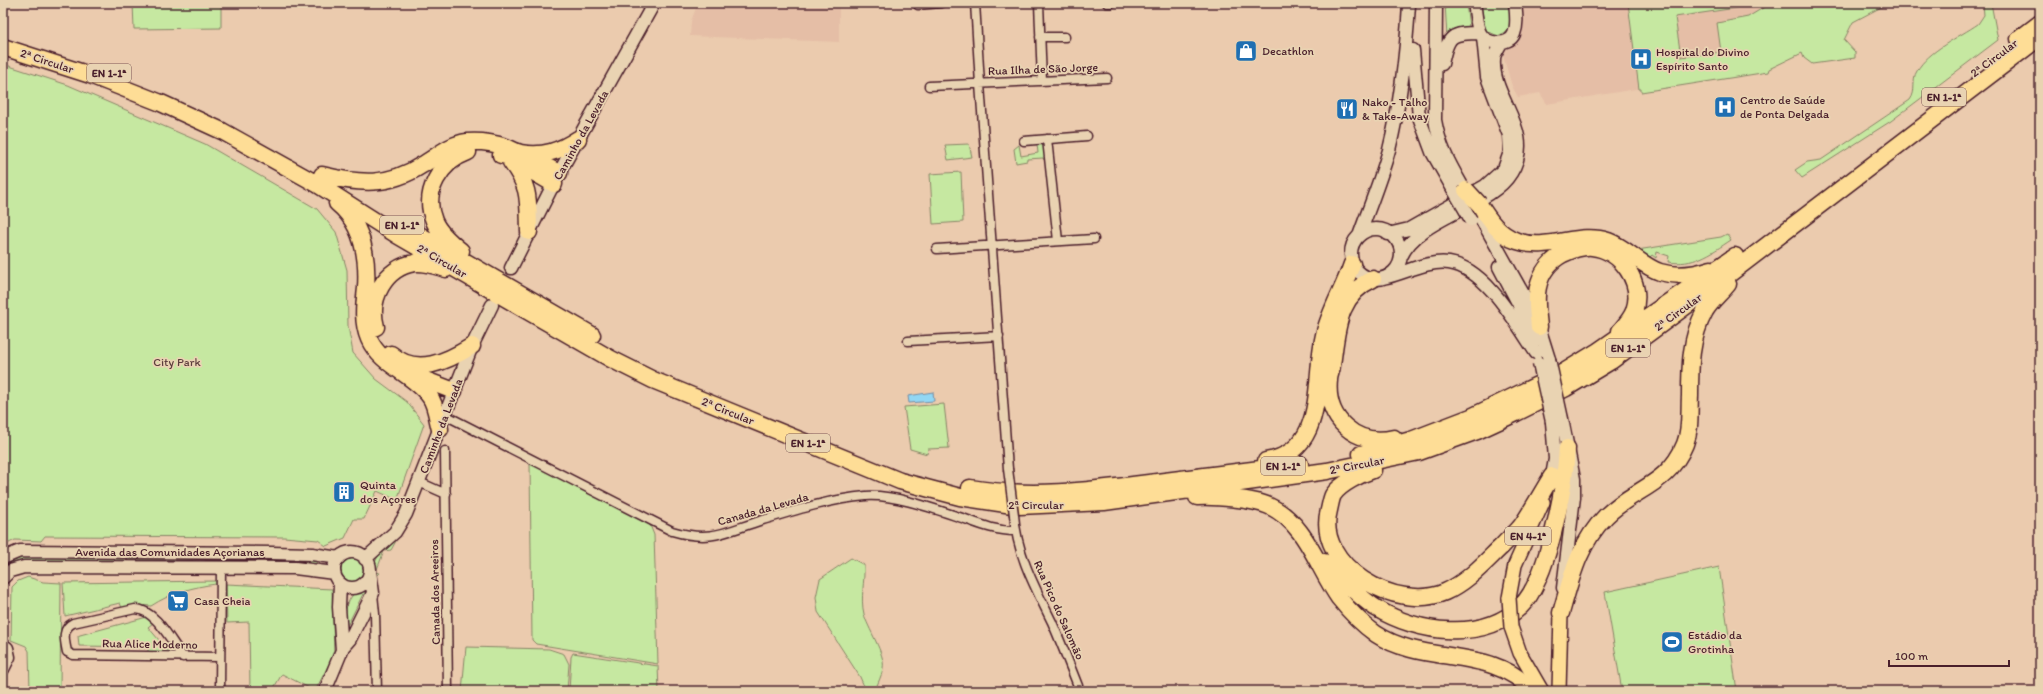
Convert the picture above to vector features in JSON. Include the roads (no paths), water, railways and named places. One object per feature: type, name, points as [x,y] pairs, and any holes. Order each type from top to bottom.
[{"type":"highway","name":"2ª Circular","points":[[481,276],[611,359],[653,380],[900,480],[960,497],[1019,506],[1048,506],[1125,500],[1327,471],[1419,452],[1477,431],[1566,388],[1611,361],[2040,23]]},
{"type":"highway","name":"2ª Circular","points":[[3,36],[91,66],[214,115],[320,180],[397,235],[481,276],[615,350],[658,371],[891,466],[946,482],[993,492],[1055,494],[1324,461],[1374,451],[1447,426],[1508,400],[1562,373],[1727,269],[2040,37]]},
{"type":"highway","name":"2ª Circular","points":[[3,47],[90,75],[194,117],[320,180]]},
{"type":"highway","points":[[481,276],[442,234],[434,222],[432,210],[433,187],[442,169],[449,161],[468,152],[482,151],[513,154],[551,153],[566,147],[578,139]]},
{"type":"highway","points":[[320,180],[378,182],[399,177],[452,147],[466,142],[483,141],[506,147],[513,154],[556,178]]},
{"type":"highway","points":[[513,154],[527,190],[529,232]]},
{"type":"highway","points":[[320,180],[353,221],[361,236],[367,258],[363,306],[364,325],[370,340],[377,351],[402,366],[456,386]]},
{"type":"highway","points":[[1462,189],[1476,213],[1505,236],[1518,242],[1534,245],[1548,245],[1591,238],[1602,240],[1625,249],[1660,272],[1675,274],[1698,273],[1727,269],[1728,284],[1705,311],[1691,349],[1690,424],[1685,443],[1674,466],[1655,482],[1607,515],[1591,533],[1572,574],[1561,614]]},
{"type":"highway","points":[[1539,327],[1538,289],[1543,274],[1549,265],[1556,258],[1582,247],[1601,249],[1617,258],[1626,267],[1632,277],[1636,299],[1634,310],[1629,320],[1598,351]]},
{"type":"highway","points":[[442,422],[431,398],[384,346],[378,337],[374,323],[374,308],[378,293],[383,282],[394,272],[416,263],[429,264],[449,270],[481,276]]},
{"type":"highway","points":[[1138,484],[1153,479],[1274,460],[1289,453],[1297,446],[1305,436],[1311,424],[1315,407],[1324,335],[1352,264]]},
{"type":"highway","points":[[1380,278],[1357,287],[1349,298],[1340,318],[1329,380],[1329,392],[1335,415],[1342,425],[1361,438],[1376,440],[1389,439],[1447,426]]},
{"type":"highway","points":[[402,366],[434,365],[445,362],[472,346]]},
{"type":"highway","points":[[1311,550],[1366,600],[1405,622],[1453,630],[1477,629],[1492,624],[1521,606],[1537,584],[1560,503],[1564,484],[1567,448]]},
{"type":"highway","points":[[1419,452],[1355,476],[1333,495],[1326,523],[1330,544],[1345,564],[1362,579],[1387,593],[1418,598],[1444,592],[1472,576],[1521,527],[1552,476]]},
{"type":"highway","points":[[1125,500],[1206,497],[1257,502],[1268,505],[1282,513],[1292,523],[1311,550],[1339,598],[1360,622],[1378,635],[1415,650],[1499,666],[1522,679],[1532,691]]},
{"type":"main road","name":"EN 4-1ª","points":[[1542,691],[1520,653],[1511,627],[1509,598],[1515,565],[1540,508],[1552,476]]},
{"type":"main road","name":"EN 4-1ª","points":[[1559,691],[1561,614]]},
{"type":"street","name":"Caminho da Levada","points":[[511,268],[556,178],[654,3]]},
{"type":"street","points":[[918,5],[941,3]]},
{"type":"street","name":"Rua Pico do Salomão","points":[[975,3],[1008,469],[1015,531],[1031,582],[1061,643],[1080,691]]},
{"type":"street","points":[[1039,3],[1042,81]]},
{"type":"street","points":[[1436,3],[1435,120],[1438,138],[1444,154],[1462,189]]},
{"type":"street","points":[[1388,234],[1409,229],[1485,186],[1504,169],[1510,152],[1509,135],[1487,77],[1482,35],[1474,3]]},
{"type":"street","points":[[1435,93],[1440,89],[1446,44],[1451,37],[1461,33],[1482,35],[1494,43],[1501,42],[1513,36],[1516,28],[1515,3]]},
{"type":"street","points":[[1409,4],[1413,32],[1413,64],[1419,117],[1432,152],[1462,189]]},
{"type":"street","points":[[1409,4],[1406,54],[1400,100],[1389,152],[1359,236],[1352,249],[1352,264],[1359,272],[1380,278],[1438,263],[1449,263],[1469,271],[1479,278],[1497,298],[1541,358]]},
{"type":"street","points":[[1040,37],[1065,37]]},
{"type":"street","points":[[1380,278],[1397,268],[1405,247],[1414,238],[1450,215],[1489,193],[1506,180],[1517,161],[1518,133],[1496,76],[1494,58],[1501,42]]},
{"type":"street","name":"Rua Ilha de São Jorge","points":[[929,86],[1107,78]]},
{"type":"street","points":[[1024,141],[1087,136]]},
{"type":"street","points":[[1047,139],[1058,241]]},
{"type":"street","name":"EN 4-1ª","points":[[1476,213],[1526,299],[1539,327],[1541,358]]},
{"type":"street","name":"EN 4-1ª","points":[[1476,213],[1518,303],[1541,358],[1557,421],[1567,448],[1574,479],[1574,497],[1561,614]]},
{"type":"street","points":[[1359,236],[1369,231],[1376,230],[1388,234],[1398,243],[1401,257]]},
{"type":"street","points":[[937,249],[1094,239]]},
{"type":"street","name":"Caminho da Levada","points":[[368,564],[399,527],[410,505],[472,346],[492,305]]},
{"type":"street","points":[[908,340],[998,336]]},
{"type":"street","name":"EN 4-1ª","points":[[1552,476],[1555,459],[1557,421]]},
{"type":"street","name":"Canada da Levada","points":[[442,422],[672,531],[682,534],[712,536],[728,533],[757,522],[801,509],[867,496],[882,497],[931,508],[1001,531],[1015,531]]},
{"type":"street","name":"Canada dos Areeiros","points":[[445,451],[448,691]]},
{"type":"street","points":[[419,482],[446,494]]},
{"type":"street","name":"Avenida das Comunidades Açorianas","points":[[3,558],[11,554],[28,551],[277,553],[312,554],[339,558]]},
{"type":"street","points":[[343,647],[340,618],[340,584],[334,572],[334,567],[339,558],[352,553],[357,553],[368,564],[373,593],[377,691]]},
{"type":"street","points":[[340,618],[345,603],[357,586],[369,575],[368,564]]},
{"type":"street","name":"Avenida das Comunidades Açorianas","points":[[3,578],[10,571],[24,567],[295,568],[334,572]]},
{"type":"street","points":[[220,691],[221,567]]},
{"type":"street","points":[[340,584],[357,586],[373,593]]},
{"type":"street","points":[[325,691],[343,647],[350,639],[373,593]]},
{"type":"street","name":"Rua Alice Moderno","points":[[183,657],[151,614],[143,609],[135,609],[68,626],[64,632],[67,652],[80,656],[183,657],[220,657]]},
{"type":"street","points":[[3,645],[7,648],[9,657],[3,669]]},
{"type":"water","points":[[933,392],[934,401],[909,403],[908,396]]},
{"type":"place","name":"Decathlon","points":[[1246,51]]},
{"type":"place","name":"Hospital do Divino Espírito Santo","points":[[1641,59]]},
{"type":"place","name":"Centro de Saúde de Ponta Delgada","points":[[1725,107]]},
{"type":"place","name":"Nako - Talho & Take-Away","points":[[1347,109]]},
{"type":"place","name":"Quinta dos Açores","points":[[344,492]]},
{"type":"place","name":"Casa Cheia","points":[[178,601]]},
{"type":"place","name":"Estádio da Grotinha","points":[[1672,642]]},
{"type":"park label","name":"City Park","points":[[177,362]]}]
